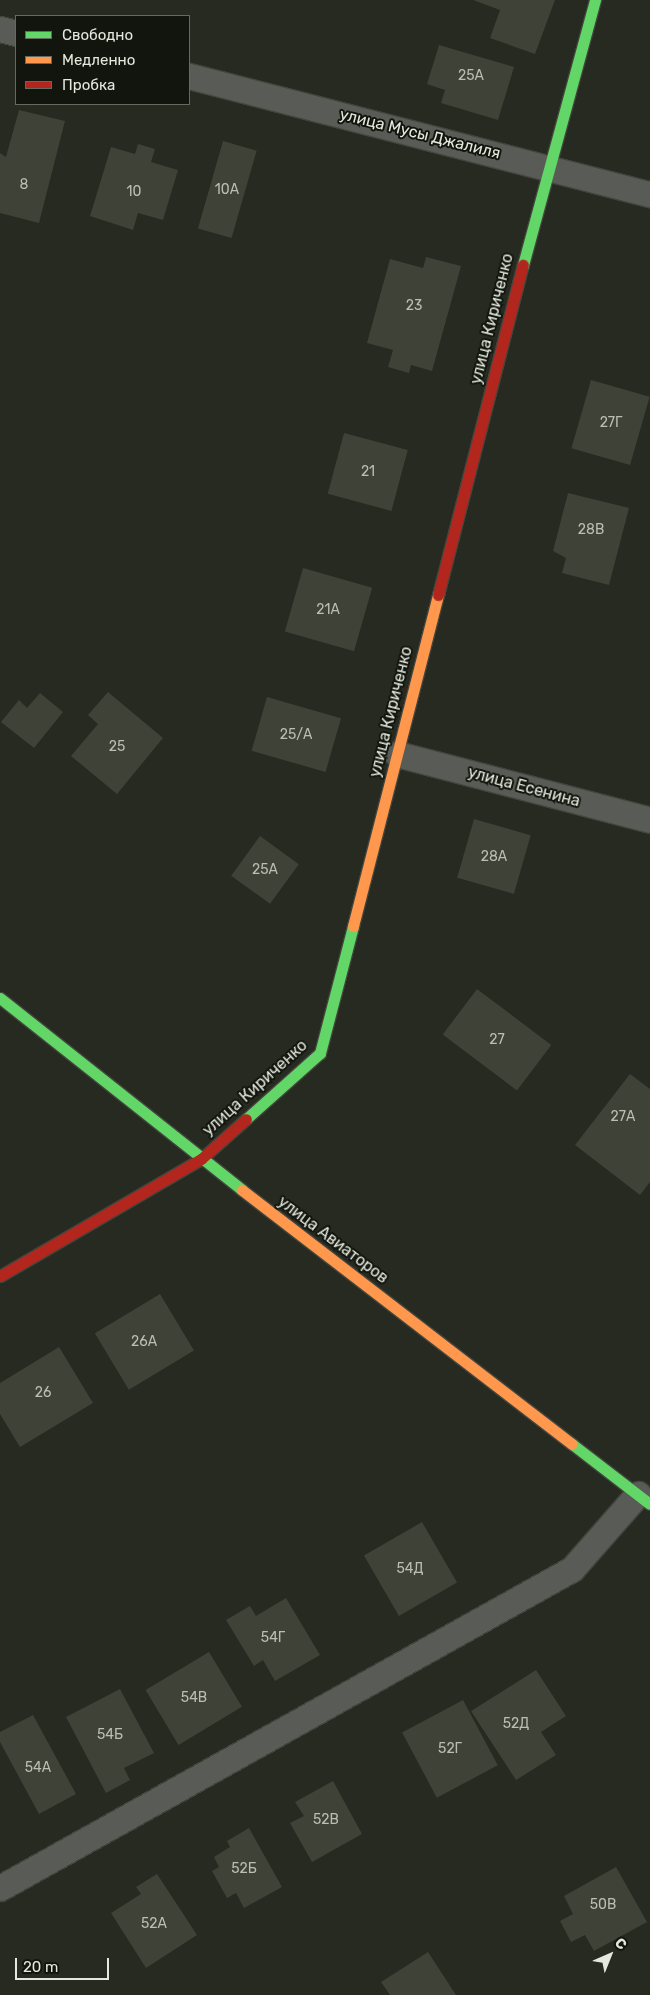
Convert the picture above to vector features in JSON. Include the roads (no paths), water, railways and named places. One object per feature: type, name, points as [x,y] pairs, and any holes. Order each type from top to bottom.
[{"type":"street","name":"улица Кириченко","points":[[0,1276],[201,1159],[320,1053],[548,166],[595,0]]},
{"type":"street","points":[[0,29],[15,33]]},
{"type":"street","name":"улица Мусы Джалиля","points":[[190,76],[548,166],[650,194]]},
{"type":"street","name":"улица Есенина","points":[[397,754],[650,820]]},
{"type":"street","name":"улица Авиаторов","points":[[0,998],[201,1159],[644,1499]]},
{"type":"street","points":[[0,1888],[572,1569],[644,1499]]}]
